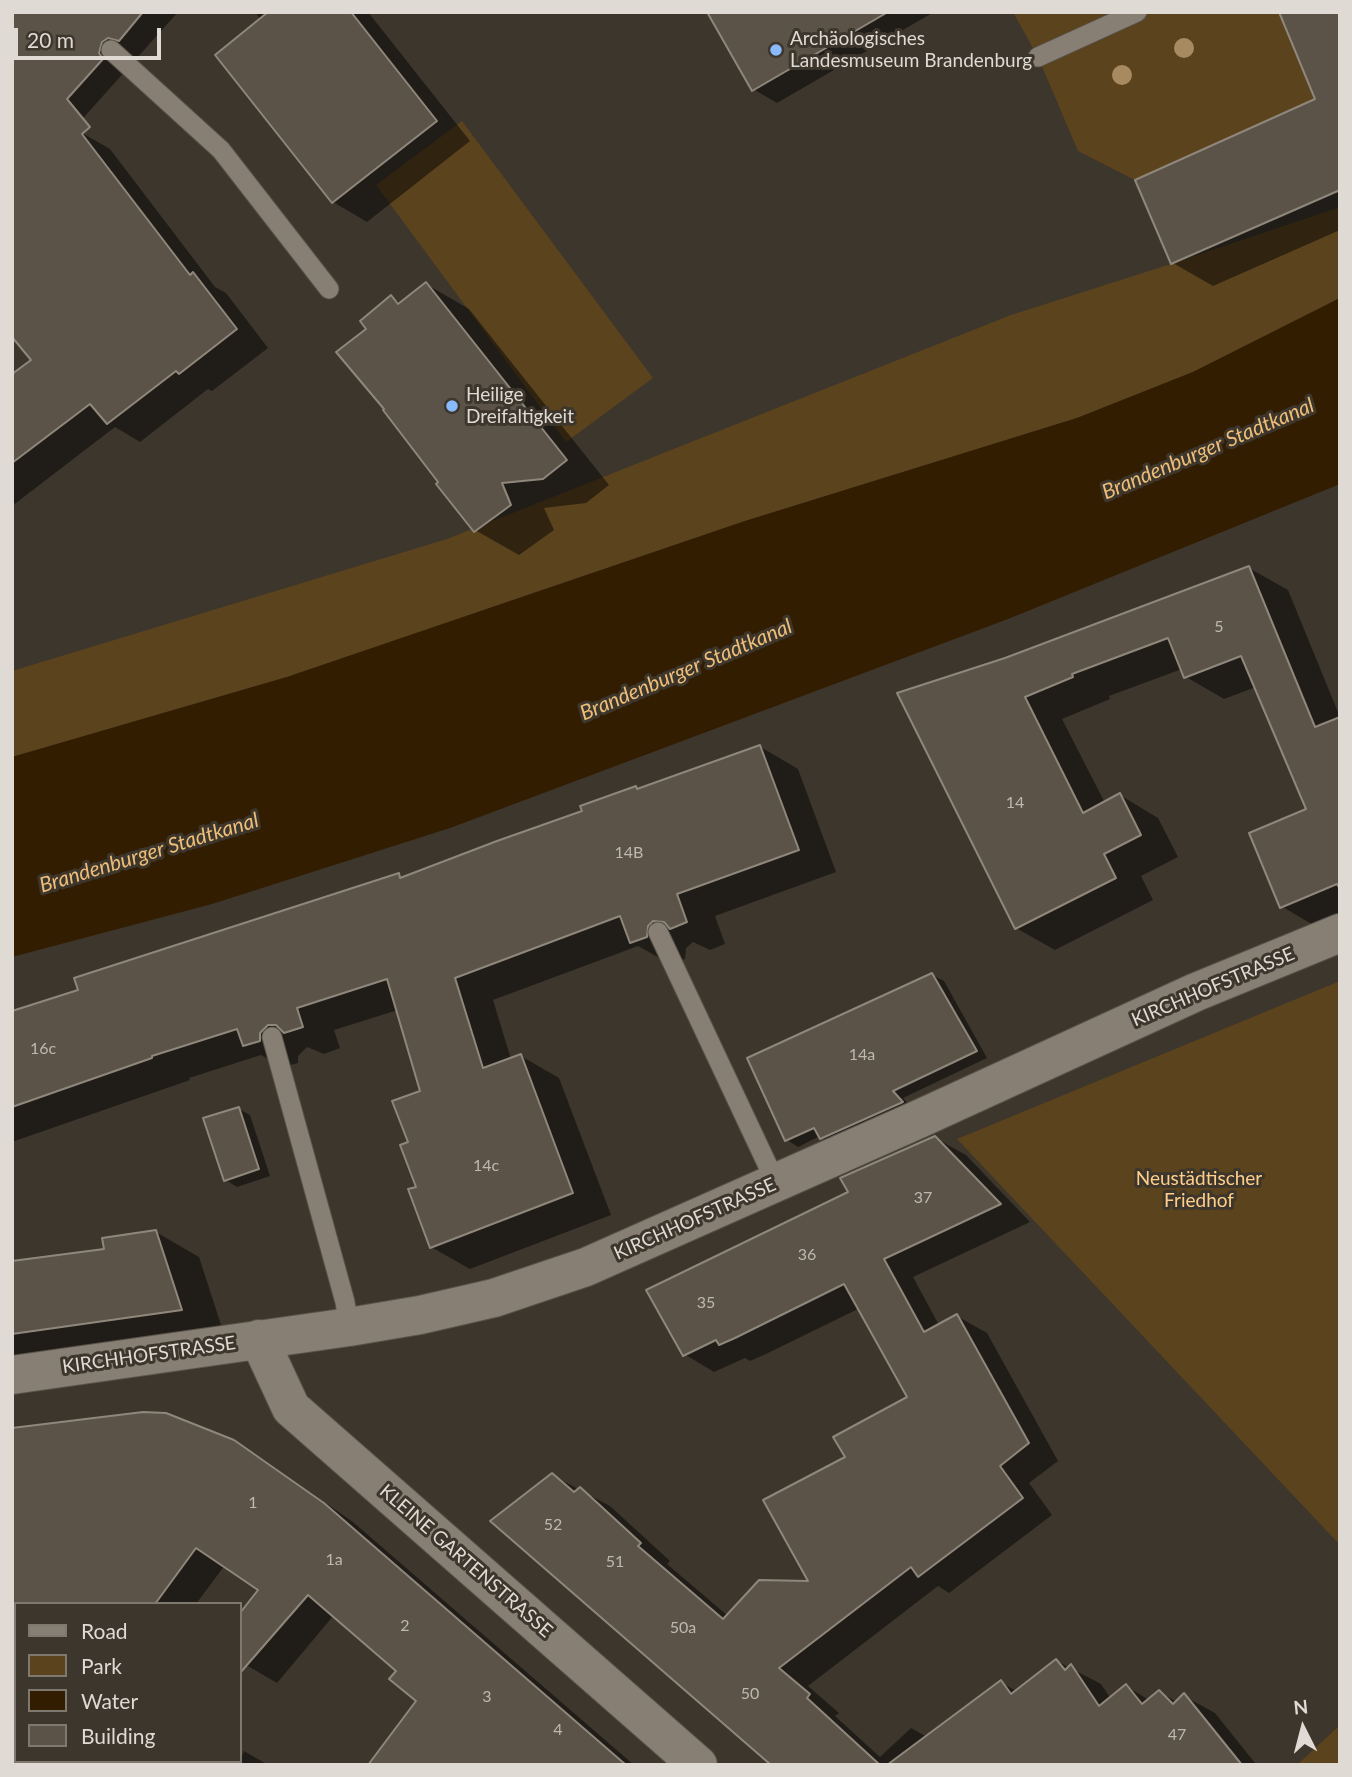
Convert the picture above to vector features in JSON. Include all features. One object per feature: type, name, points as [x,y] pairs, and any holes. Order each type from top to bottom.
[{"type":"street","name":"KIRCHHOFSTRASSE","points":[[12,1375],[349,1327],[420,1315],[494,1298],[586,1267],[1196,992],[1340,933]]},
{"type":"street","name":"KLEINE GARTENSTRASSE","points":[[260,1339],[291,1408],[698,1765]]},
{"type":"lane","points":[[1038,57],[1137,12]]},
{"type":"lane","points":[[111,50],[221,150],[329,289]]},
{"type":"lane","points":[[658,932],[790,1177]]},
{"type":"lane","points":[[272,1037],[345,1302],[349,1327]]},
{"type":"green space","points":[[1013,12],[1279,12],[1316,99],[1135,180],[1078,151],[1038,57]]},
{"type":"green space","points":[[462,121],[653,378],[566,442],[376,185]]},
{"type":"green space","points":[[1340,207],[1340,298],[1193,372],[1077,418],[745,521],[287,677],[12,757],[12,671],[447,539],[1011,315]]},
{"type":"green space","name":"Neustädtischer Friedhof","points":[[1340,981],[1340,1545],[957,1139]]},
{"type":"green space","points":[[1340,1725],[1340,1765],[1297,1765]]},
{"type":"water","name":"Brandenburger Stadtkanal","points":[[1340,298],[1340,484],[1008,619],[450,828],[212,904],[12,957],[12,757],[287,677],[745,521],[1077,418],[1193,372]]},
{"type":"building","points":[[12,12],[143,12],[119,41],[108,38],[102,42],[99,53],[103,59],[67,99],[90,127],[82,134],[190,275],[193,272],[237,329],[179,374],[176,371],[107,424],[90,404],[12,463],[12,374],[31,360],[12,337]]},
{"type":"building","points":[[268,12],[351,12],[437,121],[332,203],[215,55]]},
{"type":"building","name":"Archäologisches Landesmuseum Brandenburg","points":[[707,12],[888,12],[752,91]]},
{"type":"building","points":[[1279,12],[1340,12],[1340,190],[1171,264],[1135,180],[1315,99]]},
{"type":"building","name":"Heilige Dreifaltigkeit","points":[[426,282],[567,460],[543,479],[502,483],[511,505],[474,532],[436,484],[438,482],[384,409],[336,352],[366,329],[360,321],[391,295],[398,304]]},
{"type":"building","points":[[1249,566],[1315,727],[1340,717],[1340,889],[1337,884],[1280,908],[1249,833],[1306,809],[1241,656],[1184,678],[1168,638],[1072,674],[1073,677],[1025,697],[1083,813],[1120,793],[1141,835],[1104,854],[1116,878],[1015,929],[897,693],[1005,658]]},
{"type":"building","points":[[760,745],[799,850],[677,894],[687,922],[670,929],[664,922],[653,921],[648,926],[647,937],[630,943],[620,916],[455,978],[483,1068],[521,1054],[573,1193],[430,1248],[408,1189],[416,1187],[400,1145],[408,1142],[392,1101],[420,1091],[387,979],[297,1008],[303,1027],[284,1033],[276,1025],[268,1025],[260,1033],[260,1041],[243,1046],[237,1029],[152,1056],[12,1107],[12,1011],[78,990],[74,978],[399,873],[400,878],[582,811],[580,806],[636,786],[637,789]]},
{"type":"building","points":[[932,973],[977,1051],[893,1091],[903,1102],[820,1139],[814,1128],[785,1141],[747,1058]]},
{"type":"building","points":[[239,1107],[259,1169],[224,1181],[203,1118]]},
{"type":"building","points":[[935,1136],[1001,1204],[884,1259],[924,1332],[957,1314],[1029,1443],[1000,1466],[1023,1498],[918,1577],[911,1567],[779,1668],[810,1694],[807,1698],[880,1765],[771,1765],[490,1521],[552,1473],[574,1492],[580,1487],[641,1543],[638,1546],[723,1619],[759,1580],[808,1581],[763,1500],[845,1457],[833,1437],[907,1397],[844,1284],[735,1338],[719,1345],[716,1340],[683,1356],[646,1290],[848,1192],[840,1178]]},
{"type":"building","points":[[156,1230],[182,1310],[12,1334],[12,1261],[104,1249],[102,1238]]},
{"type":"building","points":[[143,1412],[166,1413],[234,1440],[324,1503],[626,1765],[368,1765],[416,1701],[389,1679],[396,1671],[308,1595],[242,1671],[242,1610],[258,1590],[196,1548],[156,1602],[12,1604],[12,1428]]},
{"type":"building","points":[[1056,1659],[1065,1670],[1071,1664],[1099,1706],[1126,1684],[1142,1704],[1159,1690],[1173,1704],[1184,1693],[1242,1765],[887,1765],[1001,1680],[1011,1694]]},
{"type":"place","name":"Archäologisches Landesmuseum Brandenburg","points":[[776,50]]},
{"type":"place","name":"Heilige Dreifaltigkeit","points":[[452,406]]}]
